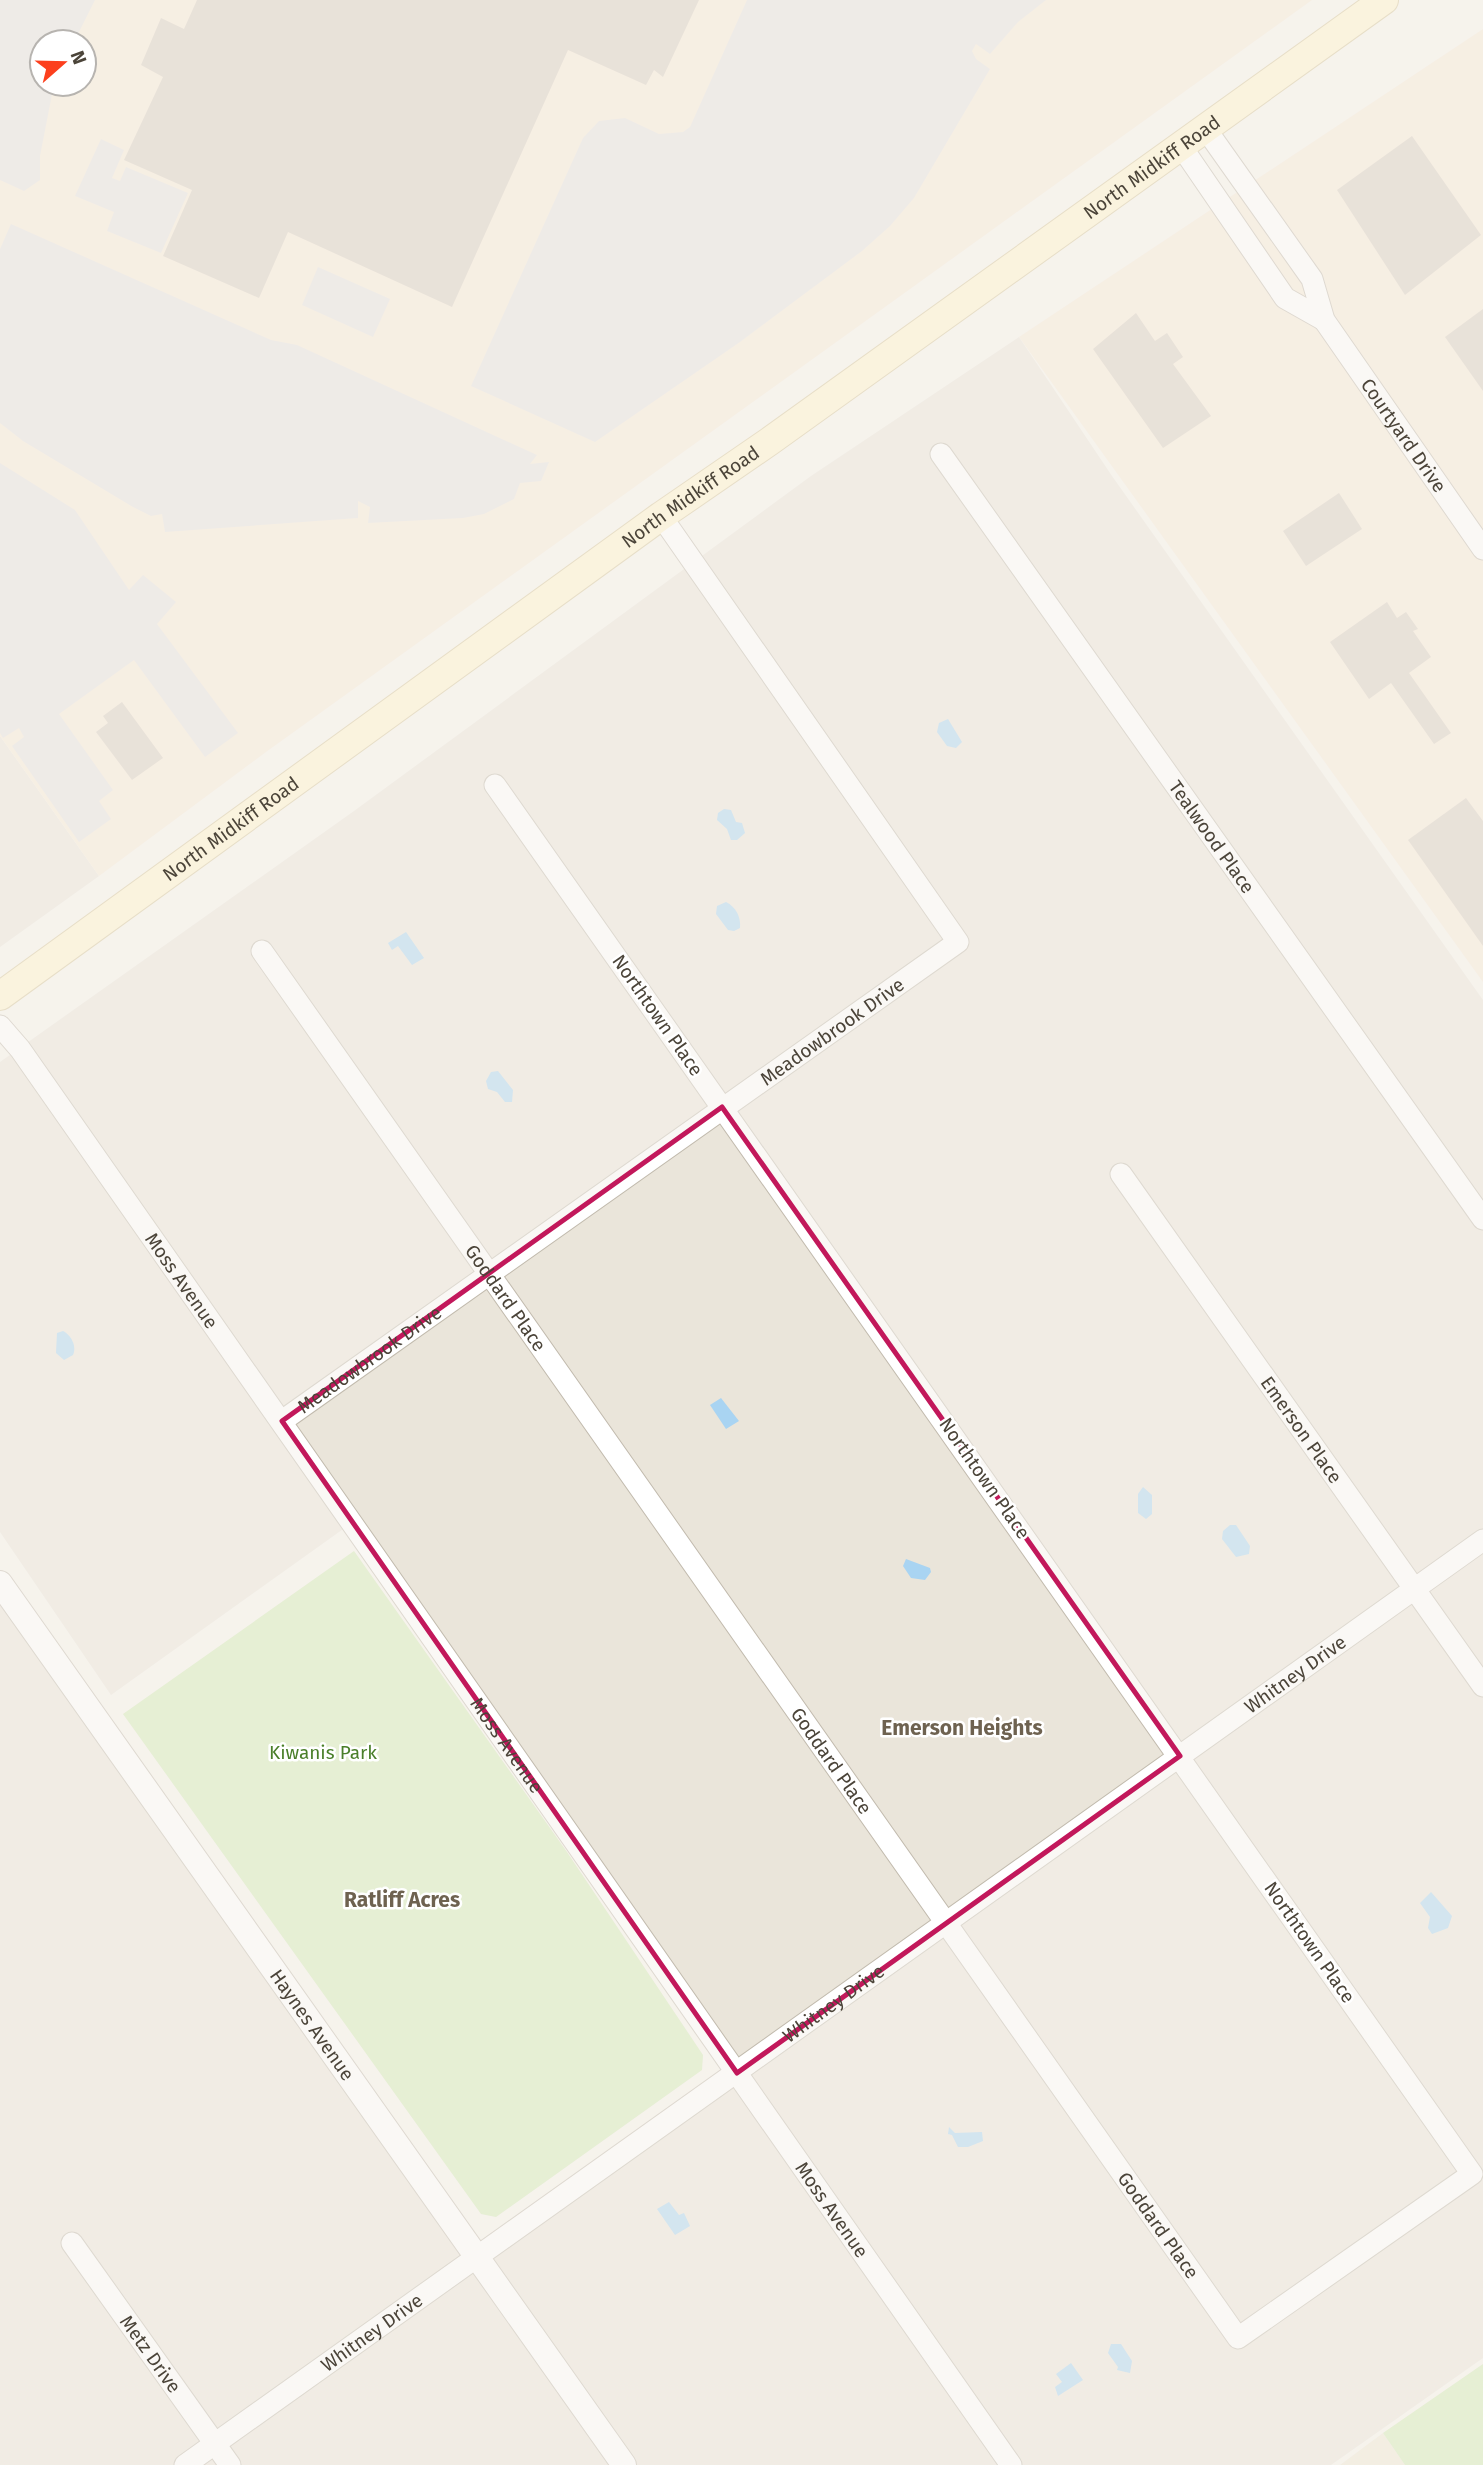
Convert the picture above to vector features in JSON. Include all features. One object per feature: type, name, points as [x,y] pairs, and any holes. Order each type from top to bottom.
[{"type":"main road","name":"North Midkiff Road","points":[[0,996],[661,516],[770,441],[1384,0]]},
{"type":"street","name":"Courtyard Drive","points":[[1205,128],[1312,279],[1324,320],[1483,549]]},
{"type":"street","name":"Courtyard Drive","points":[[1181,146],[1285,298],[1324,320]]},
{"type":"street","name":"Tealwood Place","points":[[942,454],[1483,1219]]},
{"type":"street","name":"Meadowbrook Drive","points":[[282,1420],[958,942],[661,516]]},
{"type":"street","name":"Northtown Place","points":[[495,785],[1472,2174]]},
{"type":"street","name":"Goddard Place","points":[[262,951],[1238,2338],[1472,2174]]},
{"type":"street","name":"Moss Avenue","points":[[0,1026],[28,1060],[282,1420],[1011,2465]]},
{"type":"street","name":"Emerson Place","points":[[1121,1174],[1483,1686]]},
{"type":"street","name":"Whitney Drive","points":[[185,2465],[1483,1540]]},
{"type":"street","name":"Haynes Avenue","points":[[0,1583],[624,2465]]},
{"type":"street","name":"Metz Drive","points":[[72,2243],[230,2465]]},
{"type":"highlighted area","points":[[722,1107],[1180,1756],[737,2073],[282,1421]]},
{"type":"shaded area","points":[[0,0],[1312,0],[266,752],[99,876],[0,736]]},
{"type":"shaded area","points":[[0,0],[95,0],[81,28],[28,28],[28,98],[51,98],[40,156],[40,180],[24,191],[0,180]]},
{"type":"shaded area","points":[[747,0],[1046,0],[1018,22],[990,54],[976,44],[972,51],[976,59],[990,69],[914,198],[890,226],[862,251],[740,342],[595,442],[471,386],[583,138],[599,121],[625,118],[659,134],[683,132],[690,127]]},
{"type":"shaded area","points":[[1483,29],[1483,982],[1019,337]]},
{"type":"shaded area","points":[[101,139],[124,150],[112,178],[120,181],[126,167],[188,193],[161,253],[107,231],[114,212],[75,196]]},
{"type":"shaded area","points":[[11,224],[271,340],[297,345],[537,455],[530,464],[549,462],[541,481],[520,483],[514,499],[484,514],[463,518],[368,523],[370,507],[358,501],[358,518],[165,532],[162,514],[151,516],[133,507],[23,441],[0,423],[0,249]]},
{"type":"shaded area","points":[[318,267],[390,299],[373,337],[302,305]]},
{"type":"shaded area","points":[[1019,337],[1112,476],[1483,1000],[1483,2358],[1331,2465],[0,2465],[0,1593],[479,2252],[739,2068],[353,1522],[111,1695],[0,1532],[0,1062],[354,811],[811,476]]},
{"type":"shaded area","points":[[0,463],[75,510],[129,590],[143,575],[176,602],[157,624],[238,733],[205,757],[134,660],[59,714],[113,790],[99,801],[111,819],[79,842],[12,746],[24,737],[19,728],[3,738],[0,733]]},
{"type":"shaded area","points":[[0,736],[99,876],[0,947]]},
{"type":"shaded area","points":[[1383,2433],[1405,2465],[1340,2465]]},
{"type":"green space","name":"Kiwanis Park","points":[[354,1551],[567,1852],[703,2055],[702,2070],[496,2217],[481,2214],[123,1714]]},
{"type":"green space","points":[[1483,2364],[1483,2465],[1405,2465],[1383,2433]]},
{"type":"water","points":[[948,719],[962,742],[956,748],[947,746],[937,732],[939,723]]},
{"type":"water","points":[[724,809],[731,810],[736,822],[742,823],[745,833],[737,840],[731,840],[727,829],[717,820],[718,813]]},
{"type":"water","points":[[726,902],[739,916],[740,928],[734,931],[728,930],[716,914],[717,906]]},
{"type":"water","points":[[406,932],[424,958],[412,965],[398,946],[392,950],[388,943]]},
{"type":"water","points":[[498,1071],[513,1090],[512,1102],[505,1102],[497,1092],[488,1089],[486,1081],[491,1072]]},
{"type":"water","points":[[63,1331],[74,1345],[73,1355],[64,1360],[56,1353],[57,1333]]},
{"type":"water","points":[[721,1398],[739,1421],[726,1429],[710,1405]]},
{"type":"water","points":[[1143,1487],[1152,1495],[1152,1514],[1146,1519],[1138,1513],[1138,1494]]},
{"type":"water","points":[[1230,1525],[1236,1525],[1250,1546],[1249,1554],[1236,1557],[1222,1539],[1223,1531]]},
{"type":"water","points":[[906,1559],[930,1568],[931,1572],[925,1580],[911,1578],[903,1566]]},
{"type":"water","points":[[1431,1892],[1452,1916],[1448,1928],[1432,1934],[1428,1928],[1430,1917],[1420,1903]]},
{"type":"water","points":[[949,2127],[955,2133],[982,2132],[983,2141],[968,2147],[958,2147],[952,2135],[948,2134]]},
{"type":"water","points":[[669,2202],[679,2215],[684,2213],[690,2226],[675,2235],[657,2209]]},
{"type":"water","points":[[1111,2344],[1121,2344],[1132,2361],[1130,2373],[1117,2370],[1118,2367],[1108,2353]]},
{"type":"water","points":[[1071,2363],[1083,2380],[1058,2396],[1055,2387],[1062,2382],[1056,2374]]},
{"type":"building","points":[[197,0],[699,0],[663,77],[654,70],[646,85],[568,50],[452,307],[288,232],[259,298],[163,256],[192,190],[124,160],[163,77],[141,65],[161,18],[184,29]]},
{"type":"building","points":[[1412,136],[1481,235],[1405,295],[1337,190]]},
{"type":"building","points":[[1483,309],[1483,391],[1445,337]]},
{"type":"building","points":[[1136,313],[1155,341],[1167,333],[1183,357],[1173,364],[1211,416],[1163,448],[1093,349]]},
{"type":"building","points":[[1339,493],[1362,529],[1306,566],[1283,531]]},
{"type":"building","points":[[1387,602],[1397,618],[1406,612],[1418,629],[1413,631],[1431,657],[1409,673],[1451,733],[1434,744],[1391,683],[1369,699],[1330,642]]},
{"type":"building","points":[[122,702],[163,758],[132,780],[96,732],[108,723],[103,716]]},
{"type":"building","points":[[1466,798],[1483,821],[1483,946],[1408,840]]},
{"type":"district","name":"Emerson Heights","points":[[962,1728]]},
{"type":"district","name":"Ratliff Acres","points":[[402,1900]]}]
